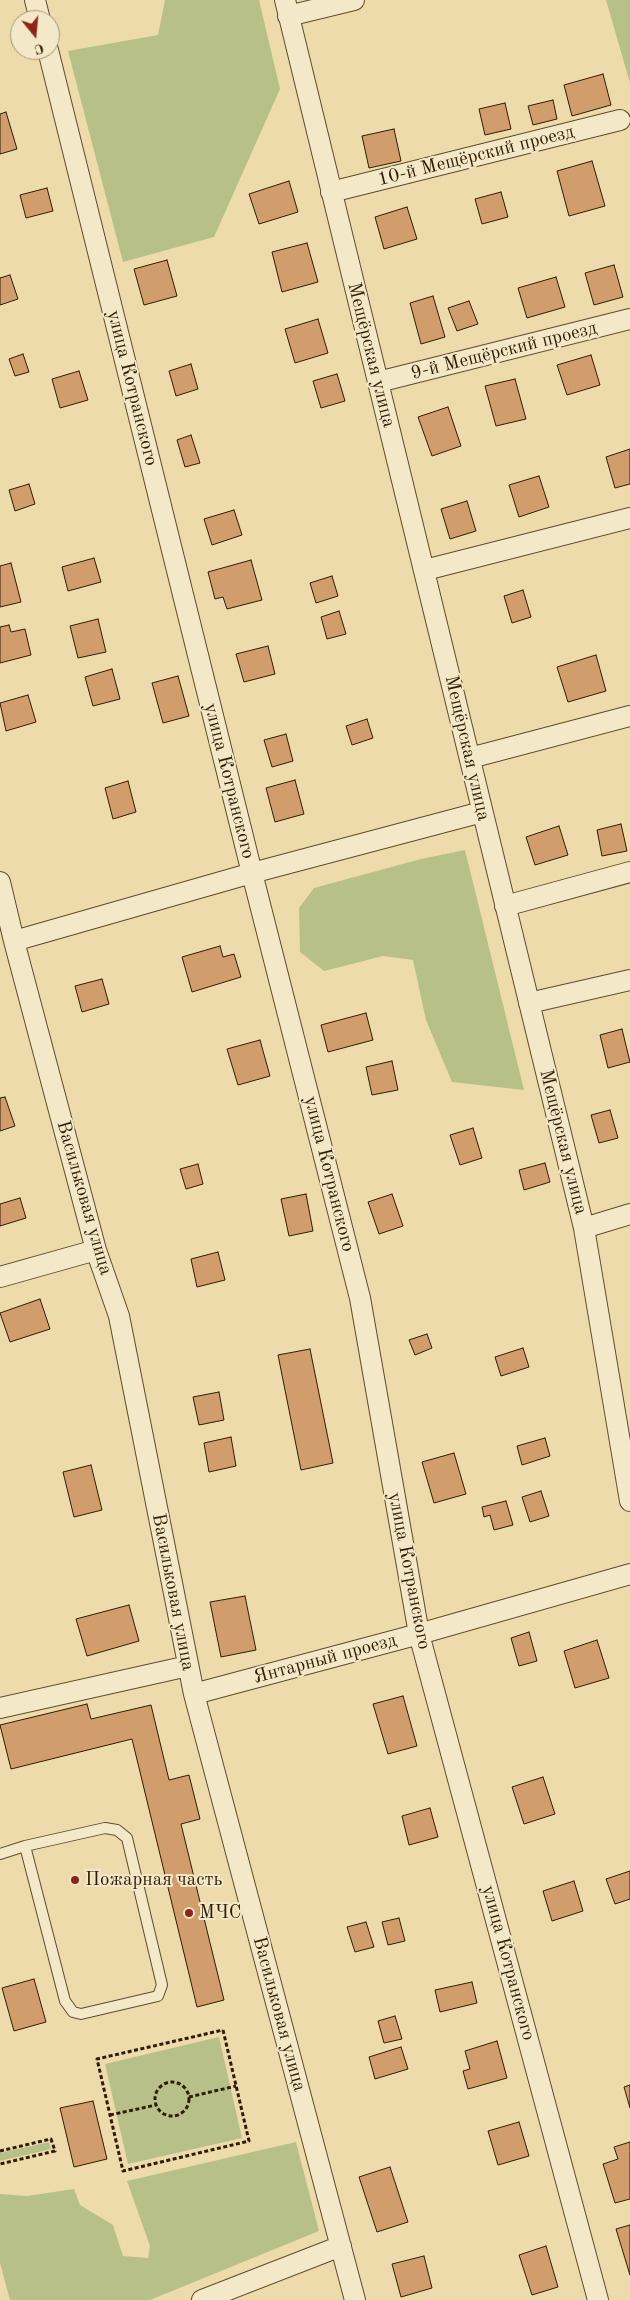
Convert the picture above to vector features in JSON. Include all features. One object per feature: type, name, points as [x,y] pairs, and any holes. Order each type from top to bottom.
[{"type":"street","points":[[287,8],[354,0]]},
{"type":"street","name":"Мещёрская улица","points":[[287,8],[584,1228],[625,1441],[630,1501]]},
{"type":"street","name":"улица Котранского","points":[[50,60],[252,873],[360,1298],[420,1634],[598,2300]]},
{"type":"street","name":"10-й Мещёрский проезд","points":[[331,192],[620,120]]},
{"type":"street","name":"9-й Мещёрский проезд","points":[[378,382],[630,319]]},
{"type":"street","points":[[424,570],[630,518]]},
{"type":"street","points":[[470,758],[630,716]]},
{"type":"street","points":[[14,941],[252,873],[482,812]]},
{"type":"street","points":[[505,906],[630,872]]},
{"type":"street","name":"Васильковая улица","points":[[0,882],[96,1250],[120,1316],[194,1694],[355,2300]]},
{"type":"street","points":[[529,1003],[630,980]]},
{"type":"street","points":[[584,1228],[630,1214]]},
{"type":"street","points":[[0,1277],[96,1250]]},
{"type":"street","name":"Янтарный проезд","points":[[194,1694],[420,1634],[630,1574]]},
{"type":"street","points":[[0,1708],[188,1666]]},
{"type":"street","points":[[202,2300],[341,2246]]},
{"type":"lane","points":[[0,1854],[25,1846],[105,1828],[117,1830],[127,1838],[162,1985],[158,1996],[81,2014],[73,2012],[65,2001],[25,1846]]},
{"type":"path","points":[[222,2030],[236,2086],[248,2141],[123,2171],[97,2059],[222,2030]]},
{"type":"path","points":[[172,2082],[180,2084],[186,2089],[189,2097],[185,2110],[179,2115],[165,2115],[156,2105],[155,2097],[158,2089],[164,2084],[172,2082]]},
{"type":"path","points":[[189,2097],[236,2086]]},
{"type":"path","points":[[110,2115],[156,2105]]},
{"type":"path","points":[[0,2151],[52,2139],[55,2151],[0,2164]]},
{"type":"green space","points":[[165,0],[259,0],[280,89],[214,237],[123,262],[68,51],[158,35]]},
{"type":"green space","points":[[606,0],[630,0],[630,83]]},
{"type":"green space","points":[[465,850],[524,1090],[452,1082],[426,1020],[413,960],[383,956],[324,971],[300,952],[299,908],[314,888],[421,859]]},
{"type":"green space","points":[[219,2037],[242,2138],[128,2164],[105,2064]]},
{"type":"green space","points":[[49,2142],[51,2149],[0,2161],[0,2153]]},
{"type":"green space","points":[[296,2142],[319,2231],[150,2300],[10,2300],[0,2263],[0,2194],[27,2196],[74,2189],[80,2205],[113,2225],[123,2256],[148,2258],[150,2246],[127,2181]]},
{"type":"building","points":[[603,74],[611,105],[572,116],[564,85]]},
{"type":"building","points":[[553,100],[557,119],[533,125],[528,106]]},
{"type":"building","points":[[505,103],[511,129],[485,135],[479,109]]},
{"type":"building","points":[[6,112],[17,149],[0,154],[0,114]]},
{"type":"building","points":[[394,129],[401,161],[369,168],[362,136]]},
{"type":"building","points":[[592,161],[605,206],[569,216],[557,171]]},
{"type":"building","points":[[289,181],[298,212],[259,224],[249,194]]},
{"type":"building","points":[[47,188],[53,211],[26,218],[20,195]]},
{"type":"building","points":[[501,192],[508,217],[482,224],[475,199]]},
{"type":"building","points":[[407,207],[417,239],[384,249],[375,217]]},
{"type":"building","points":[[307,243],[318,282],[282,292],[272,252]]},
{"type":"building","points":[[167,260],[177,296],[144,305],[134,269]]},
{"type":"building","points":[[614,265],[623,297],[594,305],[585,273]]},
{"type":"building","points":[[10,275],[18,299],[0,305],[0,278]]},
{"type":"building","points":[[556,277],[565,307],[527,318],[518,288]]},
{"type":"building","points":[[433,296],[445,337],[421,344],[410,303]]},
{"type":"building","points":[[469,301],[478,324],[457,331],[448,308]]},
{"type":"building","points":[[318,319],[328,353],[295,363],[285,329]]},
{"type":"building","points":[[23,354],[29,372],[15,376],[9,359]]},
{"type":"building","points":[[591,355],[600,385],[567,395],[557,365]]},
{"type":"building","points":[[191,364],[198,389],[176,396],[169,371]]},
{"type":"building","points":[[79,371],[88,400],[60,408],[52,379]]},
{"type":"building","points":[[337,374],[345,401],[321,408],[313,381]]},
{"type":"building","points":[[515,379],[526,419],[496,426],[485,386]]},
{"type":"building","points":[[448,407],[461,446],[432,456],[418,417]]},
{"type":"building","points":[[191,435],[200,463],[185,467],[177,440]]},
{"type":"building","points":[[630,449],[630,484],[615,488],[606,457]]},
{"type":"building","points":[[539,476],[549,507],[519,517],[509,485]]},
{"type":"building","points":[[29,484],[35,504],[15,511],[9,490]]},
{"type":"building","points":[[467,501],[476,531],[450,539],[441,509]]},
{"type":"building","points":[[234,510],[242,535],[212,545],[204,519]]},
{"type":"building","points":[[94,558],[101,582],[68,591],[62,567]]},
{"type":"building","points":[[251,560],[262,600],[227,609],[223,597],[215,599],[208,572]]},
{"type":"building","points":[[11,563],[21,602],[0,607],[0,566]]},
{"type":"building","points":[[332,576],[338,596],[316,603],[310,583]]},
{"type":"building","points":[[523,590],[531,617],[512,623],[504,596]]},
{"type":"building","points":[[339,611],[346,634],[327,639],[321,617]]},
{"type":"building","points":[[98,619],[106,652],[78,658],[70,626]]},
{"type":"building","points":[[9,625],[11,632],[25,629],[31,655],[0,663],[0,627]]},
{"type":"building","points":[[268,646],[275,674],[244,682],[236,654]]},
{"type":"building","points":[[596,655],[606,691],[568,702],[557,667]]},
{"type":"building","points":[[112,669],[120,699],[93,706],[85,677]]},
{"type":"building","points":[[178,676],[189,716],[163,723],[152,683]]},
{"type":"building","points":[[28,695],[36,722],[6,731],[0,703]]},
{"type":"building","points":[[367,719],[373,738],[352,745],[346,726]]},
{"type":"building","points":[[286,734],[293,761],[272,767],[264,740]]},
{"type":"building","points":[[295,780],[304,814],[275,822],[266,788]]},
{"type":"building","points":[[128,781],[136,812],[113,819],[105,788]]},
{"type":"building","points":[[621,824],[627,851],[602,856],[597,830]]},
{"type":"building","points":[[559,826],[568,855],[535,865],[526,837]]},
{"type":"building","points":[[220,946],[223,957],[234,954],[241,977],[192,992],[182,957]]},
{"type":"building","points":[[102,979],[109,1004],[82,1012],[75,986]]},
{"type":"building","points":[[366,1013],[373,1040],[328,1052],[321,1025]]},
{"type":"building","points":[[622,1029],[630,1062],[608,1068],[600,1035]]},
{"type":"building","points":[[260,1040],[270,1076],[238,1085],[227,1049]]},
{"type":"building","points":[[392,1061],[398,1090],[372,1095],[366,1067]]},
{"type":"building","points":[[5,1097],[15,1126],[0,1131],[0,1098]]},
{"type":"building","points":[[610,1110],[618,1138],[599,1143],[591,1115]]},
{"type":"building","points":[[473,1128],[482,1158],[460,1165],[450,1135]]},
{"type":"building","points":[[545,1163],[550,1182],[524,1190],[519,1170]]},
{"type":"building","points":[[198,1164],[203,1184],[186,1189],[180,1169]]},
{"type":"building","points":[[306,1194],[313,1231],[289,1236],[281,1199]]},
{"type":"building","points":[[392,1194],[403,1226],[379,1234],[368,1202]]},
{"type":"building","points":[[20,1198],[26,1218],[0,1226],[0,1204]]},
{"type":"building","points":[[218,1252],[225,1280],[197,1287],[191,1259]]},
{"type":"building","points":[[40,1299],[50,1329],[10,1342],[0,1313]]},
{"type":"building","points":[[427,1334],[432,1348],[415,1355],[409,1340]]},
{"type":"building","points":[[523,1348],[529,1367],[501,1376],[495,1357]]},
{"type":"building","points":[[310,1349],[333,1463],[301,1470],[278,1355]]},
{"type":"building","points":[[219,1392],[224,1420],[199,1425],[193,1397]]},
{"type":"building","points":[[231,1437],[236,1466],[209,1472],[204,1443]]},
{"type":"building","points":[[545,1438],[550,1456],[522,1465],[517,1446]]},
{"type":"building","points":[[454,1453],[466,1494],[434,1503],[422,1462]]},
{"type":"building","points":[[91,1465],[102,1510],[74,1517],[63,1472]]},
{"type":"building","points":[[541,1491],[549,1516],[530,1522],[522,1497]]},
{"type":"building","points":[[506,1501],[513,1525],[494,1530],[490,1515],[484,1517],[482,1507]]},
{"type":"building","points":[[245,1596],[256,1650],[221,1657],[210,1602]]},
{"type":"building","points":[[129,1605],[139,1641],[87,1656],[76,1619]]},
{"type":"building","points":[[529,1632],[537,1661],[519,1666],[511,1638]]},
{"type":"building","points":[[597,1640],[609,1678],[575,1688],[564,1651]]},
{"type":"building","points":[[403,1696],[417,1746],[388,1754],[373,1704]]},
{"type":"building","name":"МЧС","points":[[87,1704],[91,1719],[151,1705],[169,1780],[189,1775],[200,1819],[181,1824],[224,2000],[197,2007],[132,1739],[11,1769],[0,1725]]},
{"type":"building","points":[[543,1777],[555,1814],[524,1824],[512,1787]]},
{"type":"building","points":[[430,1808],[438,1837],[409,1845],[402,1816]]},
{"type":"building","points":[[630,1871],[630,1899],[615,1904],[606,1879]]},
{"type":"building","points":[[574,1881],[583,1911],[552,1921],[543,1891]]},
{"type":"building","points":[[399,1918],[405,1941],[388,1945],[382,1922]]},
{"type":"building","points":[[366,1922],[374,1947],[355,1952],[347,1927]]},
{"type":"building","points":[[34,1979],[46,2022],[14,2031],[2,1988]]},
{"type":"building","points":[[472,1982],[477,2003],[440,2012],[435,1990]]},
{"type":"building","points":[[395,2016],[402,2039],[384,2043],[378,2021]]},
{"type":"building","points":[[497,2041],[507,2078],[468,2089],[463,2071],[470,2069],[465,2051]]},
{"type":"building","points":[[401,2047],[408,2069],[375,2079],[369,2057]]},
{"type":"building","points":[[630,2085],[630,2108],[624,2087]]},
{"type":"building","points":[[93,2101],[107,2159],[74,2167],[60,2108]]},
{"type":"building","points":[[519,2122],[529,2156],[498,2165],[488,2131]]},
{"type":"building","points":[[630,2142],[630,2199],[615,2203],[603,2164],[618,2159],[614,2147]]},
{"type":"building","points":[[390,2167],[408,2222],[377,2232],[359,2177]]},
{"type":"building","points":[[630,2225],[630,2275],[616,2229]]},
{"type":"building","points":[[546,2246],[558,2287],[532,2295],[519,2255]]},
{"type":"building","points":[[424,2256],[432,2288],[401,2297],[392,2264]]},
{"type":"place","name":"Пожарная часть","points":[[75,1880]]},
{"type":"place","name":"МЧС","points":[[189,1913]]}]
